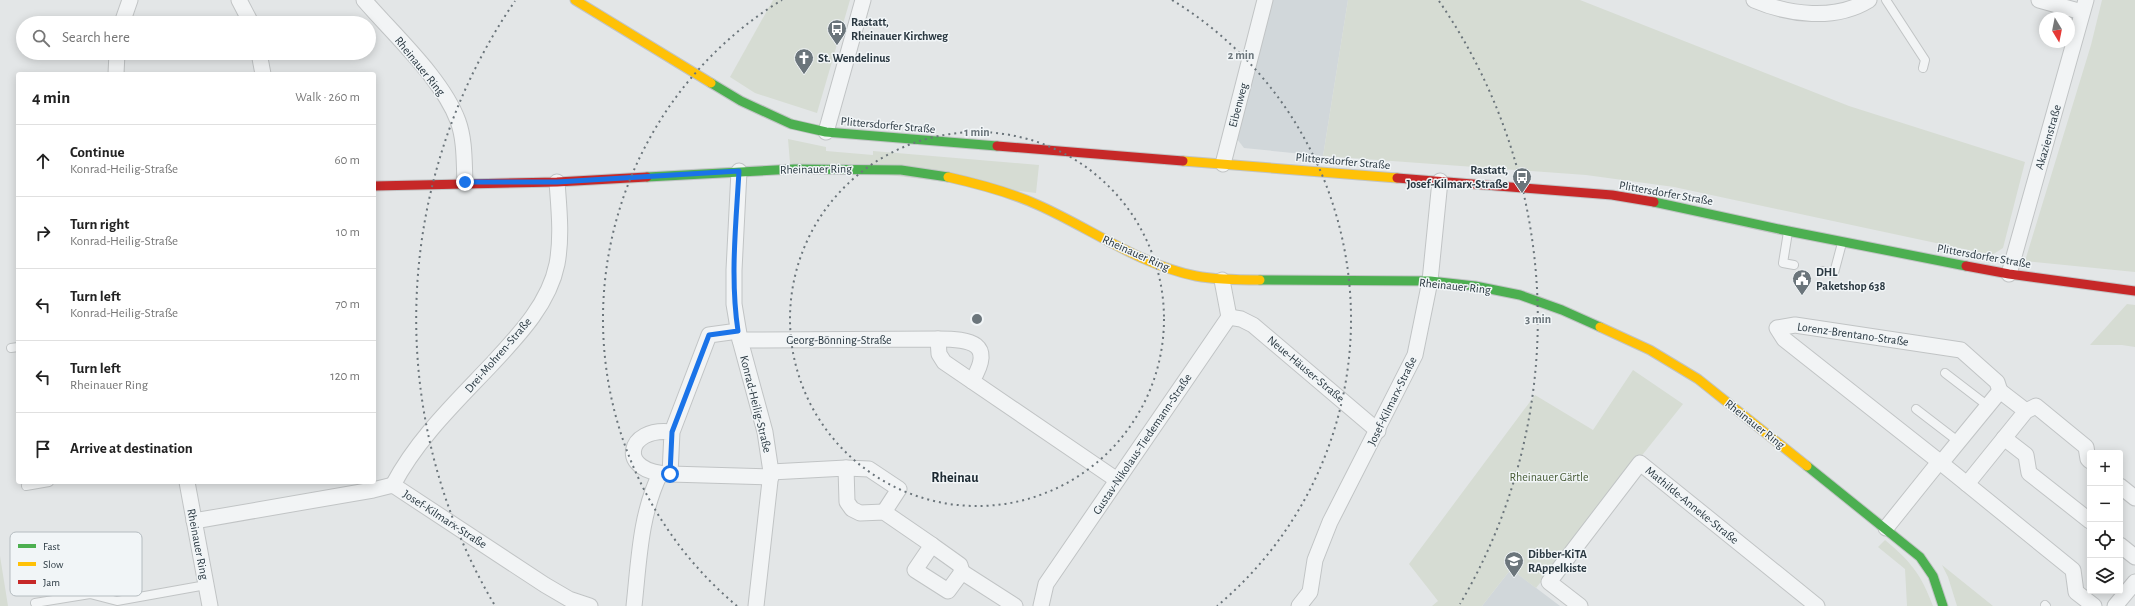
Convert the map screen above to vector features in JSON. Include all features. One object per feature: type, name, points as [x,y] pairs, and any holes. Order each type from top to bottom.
[{"type":"street","points":[[124,16],[130,0]]},
{"type":"street","points":[[239,0],[247,16]]},
{"type":"street","name":"Rheinauer Ring","points":[[364,0],[431,76],[452,106],[459,122],[463,141],[465,182],[557,182],[739,171],[855,168],[901,170],[943,176],[976,183],[1038,205],[1150,261],[1195,276],[1222,280],[1430,281],[1475,286],[1520,295],[1602,327],[1650,350],[1698,379],[1886,528],[1924,560],[1934,578],[1944,606]]},
{"type":"street","name":"Plittersdorfer Straße","points":[[575,0],[752,107],[791,124],[826,132],[1612,195],[1688,208],[1788,231],[2008,274],[2135,291]]},
{"type":"street","points":[[826,132],[863,0]]},
{"type":"street","name":"Eibenweg","points":[[1223,164],[1266,0]]},
{"type":"street","points":[[1754,0],[1786,11],[1812,14],[1837,11],[1862,5],[1869,0]]},
{"type":"street","points":[[2039,0],[2084,6]]},
{"type":"street","name":"Akazienstraße","points":[[2008,274],[2084,6]]},
{"type":"street","points":[[116,72],[117,60]]},
{"type":"street","points":[[260,60],[263,72]]},
{"type":"street","name":"Konrad-Heilig-Straße","points":[[739,171],[734,270],[734,304],[739,336],[765,432],[771,474],[756,606]]},
{"type":"street","name":"Josef-Kilmarx-Straße","points":[[1299,606],[1310,592],[1315,560],[1324,534],[1378,431],[1415,355],[1430,281],[1440,181]]},
{"type":"street","points":[[376,186],[465,182]]},
{"type":"street","name":"Drei-Mohren-Straße","points":[[393,485],[415,448],[522,331],[544,299],[557,265],[560,224],[557,182]]},
{"type":"street","points":[[1222,280],[1229,318]]},
{"type":"street","name":"Neue-Häuser-Straße","points":[[1229,318],[1241,319],[1253,325],[1378,431]]},
{"type":"street","name":"Gustav-Nikolaus-Tiedemann-Straße","points":[[1041,606],[1046,584],[1229,318]]},
{"type":"street","name":"Lorenz-Brentano-Straße","points":[[2026,411],[2000,391],[1997,382],[1962,350],[1795,326],[1777,328],[1784,339],[1940,462],[2073,570],[2076,592],[2094,606]]},
{"type":"street","points":[[634,606],[645,513],[651,493],[665,474],[672,432],[709,335],[739,336]]},
{"type":"street","name":"Georg-Bönning-Straße","points":[[739,336],[963,339],[973,343],[980,350],[981,361],[972,381]]},
{"type":"street","points":[[938,339],[939,354],[944,362],[1118,480]]},
{"type":"street","points":[[1886,528],[2000,391]]},
{"type":"street","points":[[1967,484],[2026,411],[2036,406],[2086,446],[2087,453]]},
{"type":"street","points":[[672,432],[650,432],[640,438],[634,447],[634,458],[639,466],[649,472],[665,474],[771,474],[846,468],[869,469],[899,489],[884,512]]},
{"type":"street","points":[[2004,438],[2026,455],[2029,473],[2087,519]]},
{"type":"street","name":"Mathilde-Anneke-Straße","points":[[1580,606],[1549,582],[1640,463],[1817,606]]},
{"type":"street","points":[[846,468],[847,502],[852,509],[860,513],[884,512],[960,565],[962,572],[1015,606]]},
{"type":"street","name":"Rheinauer Ring","points":[[187,484],[210,606]]},
{"type":"street","name":"Josef-Kilmarx-Straße","points":[[194,521],[373,490],[393,485],[545,585],[569,599],[590,606]]},
{"type":"street","points":[[2123,488],[2135,498]]},
{"type":"street","points":[[932,545],[915,570],[948,591],[962,572]]},
{"type":"street","points":[[2123,547],[2135,557]]},
{"type":"street","points":[[2115,606],[2135,582]]},
{"type":"lane","points":[[1886,0],[1925,60],[1923,68]]},
{"type":"lane","points":[[1788,231],[1783,263],[1794,265]]},
{"type":"lane","points":[[1822,271],[1834,273],[1842,241]]},
{"type":"lane","points":[[1945,373],[1988,406]]},
{"type":"lane","points":[[1916,409],[1959,442]]},
{"type":"lane","points":[[26,486],[38,484]]},
{"type":"lane","points":[[98,596],[117,601],[206,585]]},
{"type":"lane","points":[[35,604],[79,596]]},
{"type":"shaded area","points":[[1272,0],[1348,0],[1323,156],[1244,148],[1237,139]]},
{"type":"shaded area","name":"Dibber-KiTA RAppelkiste","points":[[1511,569],[1560,606],[1482,606]]},
{"type":"green space","points":[[773,0],[850,0],[817,113],[755,93],[730,77]]},
{"type":"green space","points":[[1348,0],[1580,0],[1849,106],[2025,162],[2003,248],[1992,255],[1674,187],[1586,175],[1323,156]]},
{"type":"green space","points":[[2102,0],[2135,0],[2135,272],[2025,261],[2091,45]]},
{"type":"green space","points":[[788,139],[826,147],[826,151],[873,155],[873,151],[1039,165],[1036,193],[790,163]]},
{"type":"green space","points":[[2127,304],[2135,305],[2135,347],[2122,345],[2090,345]]},
{"type":"green space","name":"Rheinauer Gärtle","points":[[1633,370],[1683,404],[1536,588],[1511,569],[1482,606],[1432,606],[1438,601],[1409,564],[1535,395],[1593,430]]},
{"type":"green space","points":[[1885,540],[1902,555],[1914,569],[1924,585],[1933,606],[1907,606],[1905,569],[1878,547]]},
{"type":"green space","points":[[0,556],[8,606],[0,606]]},
{"type":"green space","points":[[1942,565],[1993,606],[1957,606],[1948,577]]},
{"type":"traffic: fast","points":[[711,83],[741,101],[791,124],[826,132],[997,146]]},
{"type":"traffic: fast","points":[[647,177],[794,169],[901,170],[948,177]]},
{"type":"traffic: fast","points":[[1654,202],[1788,231],[1966,266]]},
{"type":"traffic: fast","points":[[1260,280],[1430,281],[1475,286],[1520,295],[1562,310],[1600,327]]},
{"type":"traffic: fast","points":[[1807,466],[1920,557],[1933,576],[1943,606]]},
{"type":"traffic: slow","points":[[575,0],[711,83]]},
{"type":"traffic: slow","points":[[1183,161],[1397,178]]},
{"type":"traffic: slow","points":[[948,177],[971,182],[1027,200],[1135,255],[1175,271],[1212,278],[1260,280]]},
{"type":"traffic: slow","points":[[1600,327],[1650,350],[1698,379],[1807,466]]},
{"type":"traffic: jam","points":[[997,146],[1183,161]]},
{"type":"traffic: jam","points":[[376,186],[557,182],[647,177]]},
{"type":"traffic: jam","points":[[1397,178],[1612,195],[1654,202]]},
{"type":"traffic: jam","points":[[1966,266],[2009,274],[2135,291]]},
{"type":"place","name":"Rastatt, Rheinauer Kirchweg","points":[[837,46]]},
{"type":"place","name":"St. Wendelinus","points":[[804,75]]},
{"type":"place","name":"Rastatt, Josef-Kilmarx-Straße","points":[[1522,194]]},
{"type":"place","name":"DHL Paketshop 638","points":[[1802,296]]},
{"type":"place","name":"Dibber-KiTA RAppelkiste","points":[[1514,578]]},
{"type":"district","name":"Rheinau","points":[[955,477]]},
{"type":"route","points":[[465,182],[557,182],[739,171],[734,270],[734,304],[738,331],[709,335],[672,432],[670,474]]}]
